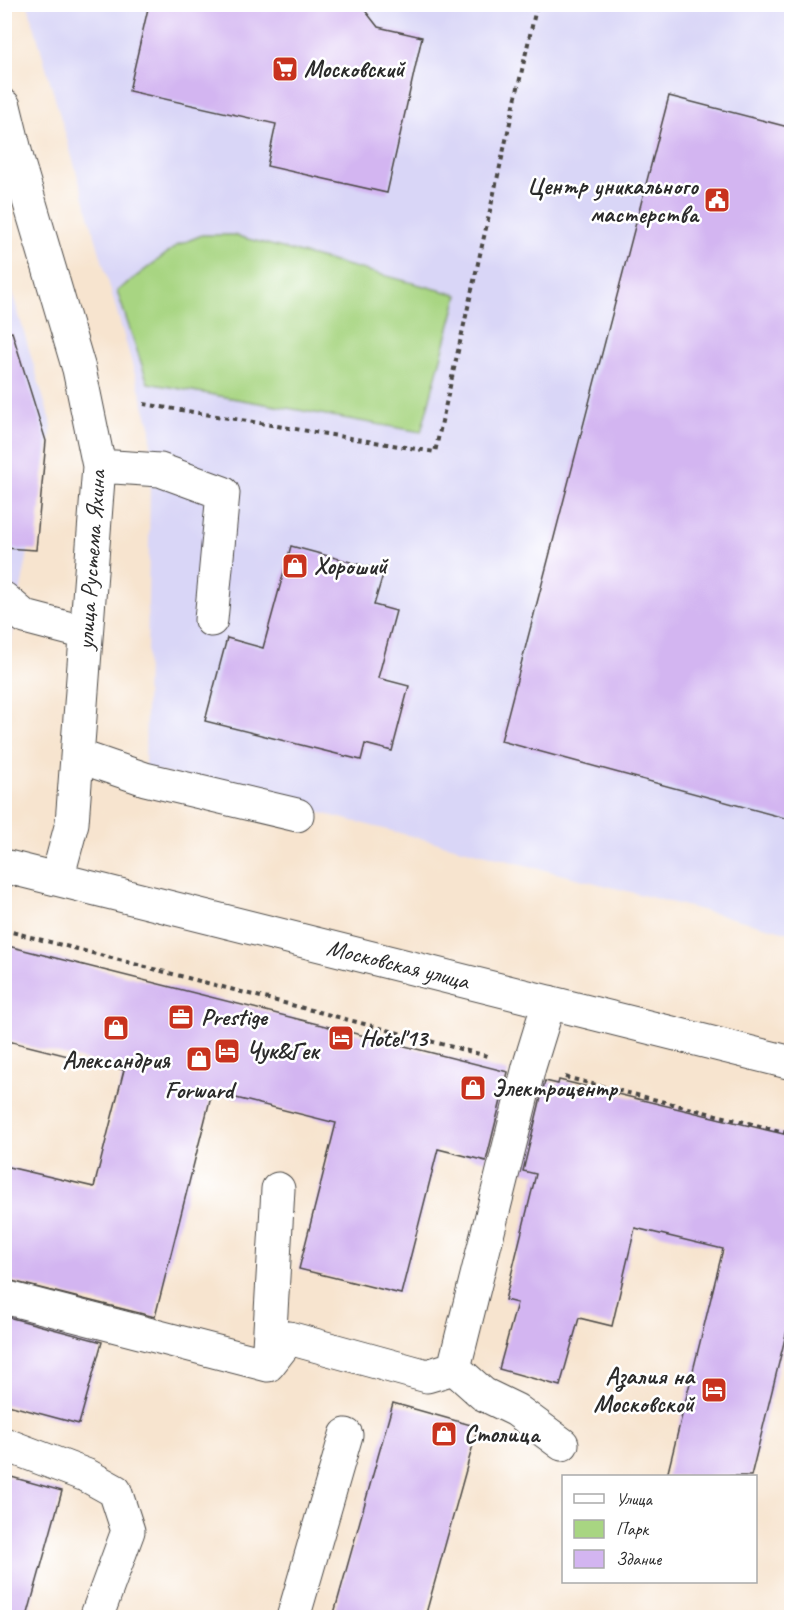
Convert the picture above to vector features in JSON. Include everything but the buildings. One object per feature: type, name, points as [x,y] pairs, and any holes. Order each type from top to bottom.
[{"type":"street","name":"улица Рустема Яхина","points":[[4,106],[18,163],[79,369],[99,466],[72,823],[57,879]]},
{"type":"street","points":[[99,466],[160,470],[223,493],[211,620]]},
{"type":"street","points":[[4,599],[25,617],[86,633]]},
{"type":"street","points":[[78,756],[145,779],[297,814]]},
{"type":"street","name":"Московская улица","points":[[4,866],[792,1063]]},
{"type":"street","points":[[454,1368],[529,1067],[549,1002]]},
{"type":"street","points":[[268,1365],[278,1189]]},
{"type":"street","points":[[4,1297],[268,1365]]},
{"type":"street","points":[[268,1365],[289,1338],[427,1376],[454,1368]]},
{"type":"street","points":[[454,1368],[483,1394],[516,1410],[562,1444]]},
{"type":"street","points":[[293,1617],[346,1434]]},
{"type":"street","points":[[4,1444],[88,1476],[115,1491],[128,1531],[96,1617]]},
{"type":"path","points":[[144,404],[435,452],[537,4]]},
{"type":"path","points":[[4,930],[792,1134]]},
{"type":"shaded area","points":[[28,5],[791,5],[791,933],[145,768],[151,429]]},
{"type":"shaded area","points":[[5,268],[52,427],[5,673]]},
{"type":"green space","points":[[202,235],[233,235],[458,295],[421,432],[148,383],[117,291],[178,245]]},
{"type":"place","name":"Московский","points":[[285,69]]},
{"type":"place","name":"Центр уникального мастерства","points":[[717,200]]},
{"type":"place","name":"Хороший","points":[[295,566]]},
{"type":"place","name":"Prestige","points":[[181,1017]]},
{"type":"place","name":"Александрия","points":[[116,1028]]},
{"type":"place","name":"Hotel'13","points":[[341,1038]]},
{"type":"place","name":"Чук&Гек","points":[[227,1051]]},
{"type":"place","name":"Forward","points":[[199,1059]]},
{"type":"place","name":"Электроцентр","points":[[473,1088]]},
{"type":"place","name":"Азалия на Московской","points":[[714,1390]]},
{"type":"place","name":"Столица","points":[[444,1434]]}]
